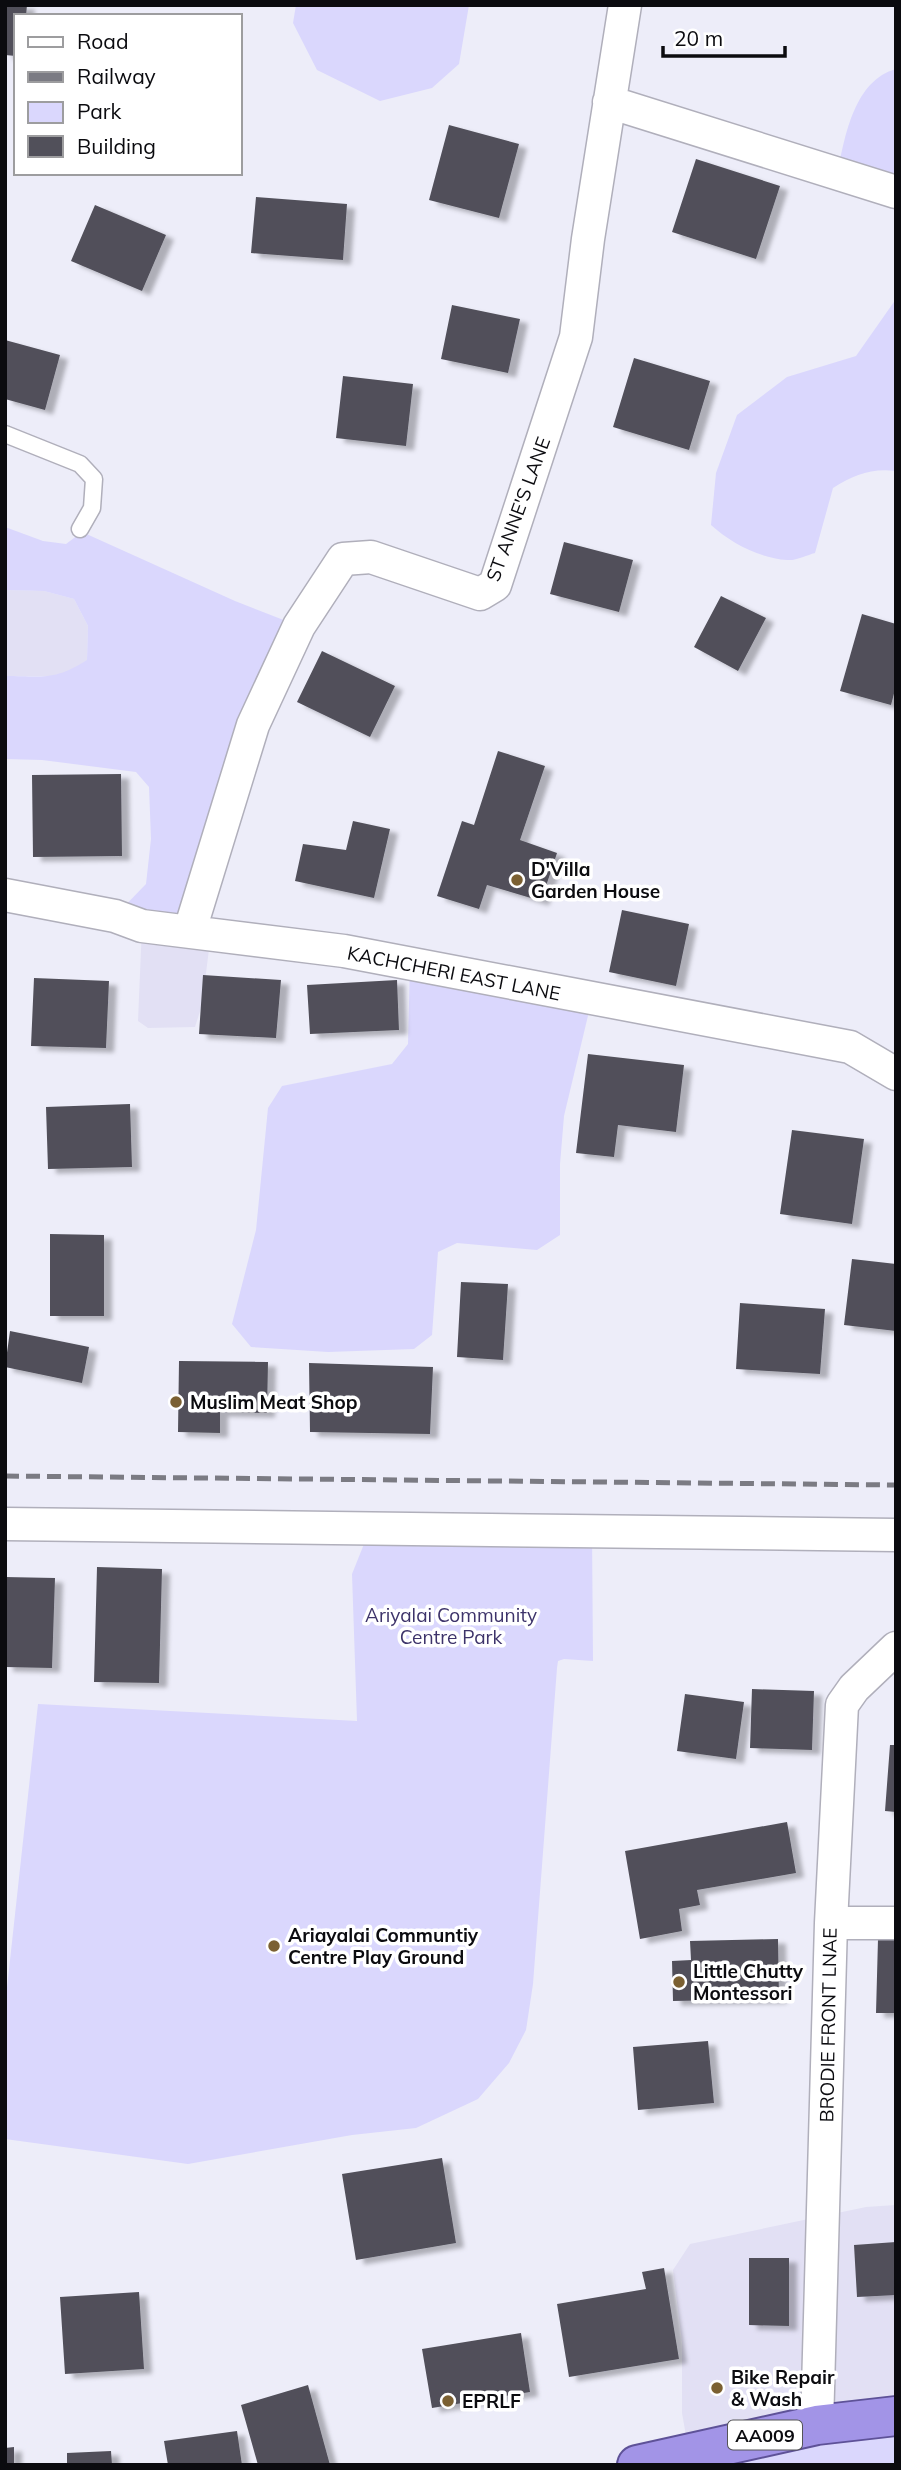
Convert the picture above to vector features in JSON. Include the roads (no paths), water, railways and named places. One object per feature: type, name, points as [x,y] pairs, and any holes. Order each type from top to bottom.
[{"type":"highway","name":"AA009","points":[[660,2462],[817,2425],[896,2416]]},
{"type":"street","name":"ST ANNE'S LANE","points":[[190,930],[253,725],[299,626],[343,559],[371,557],[480,594],[495,585],[576,337],[625,5]]},
{"type":"street","points":[[609,102],[896,192]]},
{"type":"street","name":"KACHCHERI EAST LANE","points":[[5,895],[115,916],[142,926],[344,951],[850,1047],[896,1074]]},
{"type":"street","points":[[5,1524],[896,1535]]},
{"type":"street","name":"BRODIE FRONT LNAE","points":[[817,2425],[831,1923],[842,1704],[854,1688],[896,1647]]},
{"type":"street","points":[[831,1923],[896,1923]]},
{"type":"lane","points":[[5,433],[80,464],[94,479],[92,508],[80,529]]},
{"type":"railway","points":[[5,1476],[896,1485]]},
{"type":"place","name":"D'Villa Garden House","points":[[517,880]]},
{"type":"place","name":"Muslim Meat Shop","points":[[176,1402]]},
{"type":"place","name":"Ariayalai Communtiy Centre Play Ground","points":[[274,1946]]},
{"type":"place","name":"Little Chutty Montessori","points":[[679,1982]]},
{"type":"place","name":"Bike Repair & Wash","points":[[717,2388]]},
{"type":"place","name":"EPRLF","points":[[448,2401]]},
{"type":"park label","name":"Ariyalai Community Centre Park","points":[[451,1626]]}]
